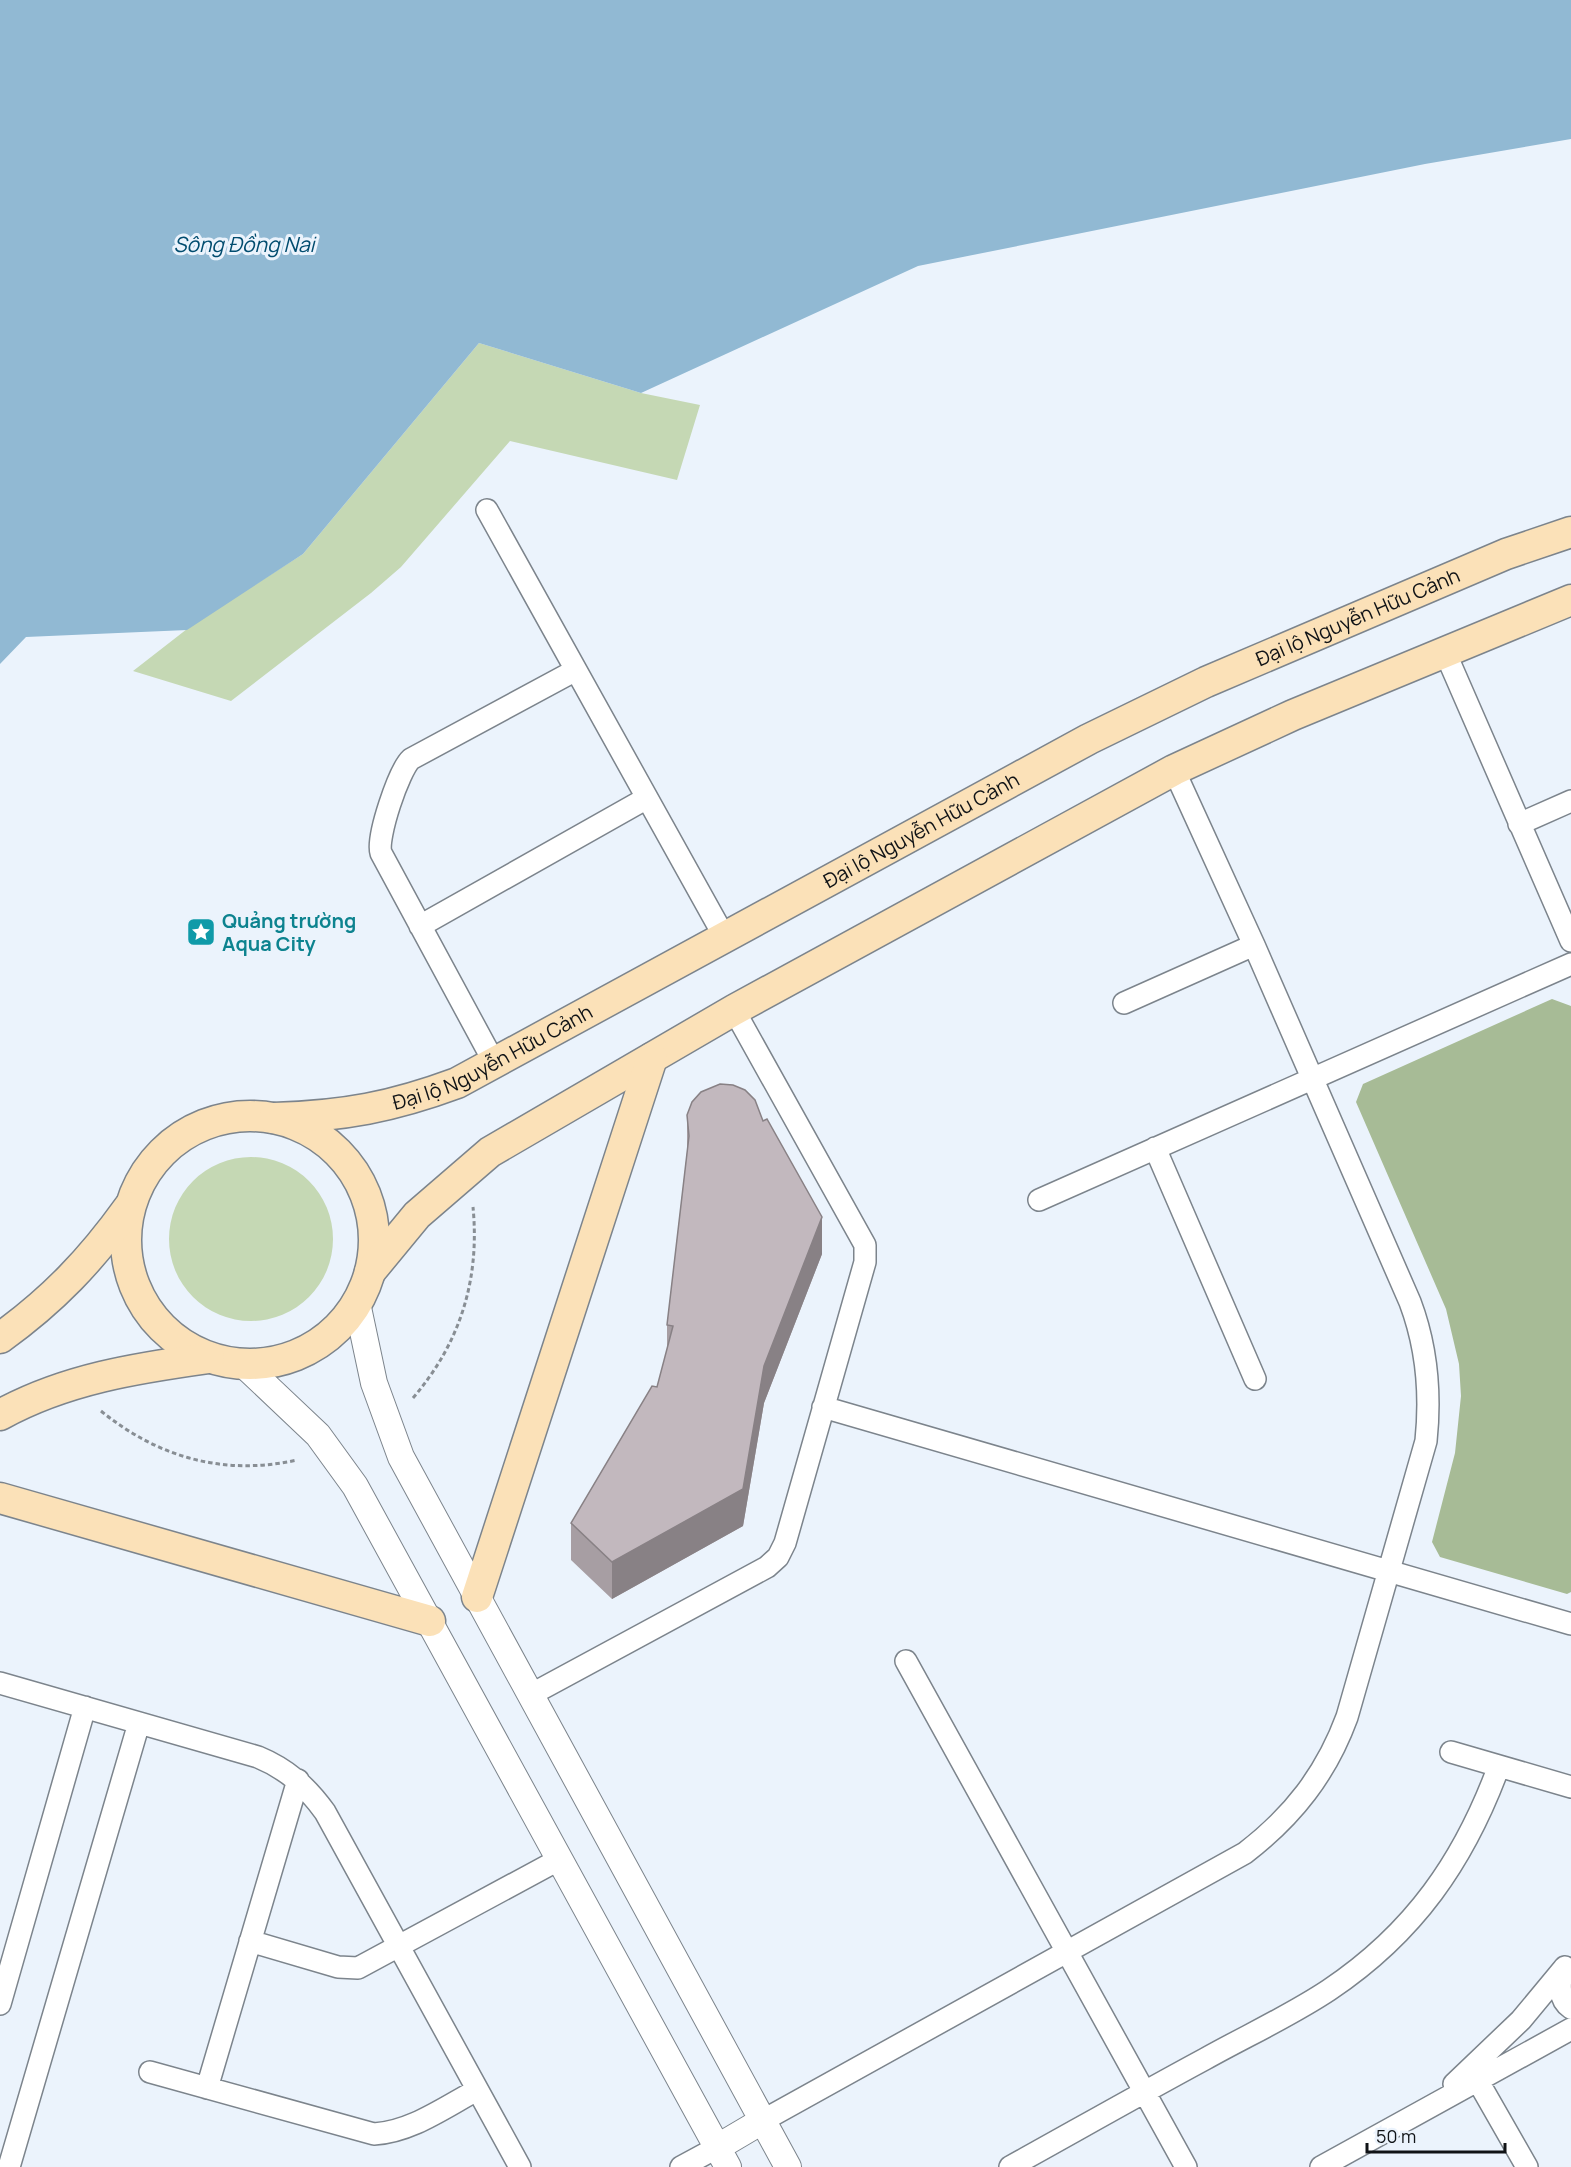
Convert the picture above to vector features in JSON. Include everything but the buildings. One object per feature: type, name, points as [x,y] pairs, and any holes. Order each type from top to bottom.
[{"type":"main road","name":"Đại lộ Nguyễn Hữu Cảnh","points":[[274,1118],[323,1117],[387,1106],[457,1083],[1100,733],[1217,678],[1506,554],[1571,532]]},
{"type":"main road","points":[[370,1272],[417,1215],[465,1170],[515,1137],[734,1010],[1174,770],[1293,715],[1571,600]]},
{"type":"main road","points":[[477,1597],[652,1058]]},
{"type":"main road","points":[[0,1338],[27,1319],[78,1273],[133,1202],[154,1162],[188,1133],[230,1117],[274,1118],[296,1124],[325,1140],[355,1174],[369,1205],[374,1227],[374,1250],[370,1272],[357,1303],[336,1330],[308,1350],[276,1362],[243,1364],[209,1358],[189,1348],[162,1328],[137,1290],[127,1247],[133,1202]]},
{"type":"main road","points":[[0,1415],[54,1391],[90,1379],[209,1358]]},
{"type":"main road","points":[[0,1498],[430,1621]]},
{"type":"street","points":[[487,510],[725,938]]},
{"type":"street","points":[[1445,652],[1571,941]]},
{"type":"street","points":[[495,1064],[378,846],[406,764],[576,670]]},
{"type":"street","points":[[681,2167],[723,2157],[762,2121],[1238,1857],[1267,1836],[1307,1794],[1336,1745],[1347,1717],[1426,1441],[1428,1394],[1425,1354],[1410,1302],[1254,945],[1174,770]]},
{"type":"street","points":[[420,926],[647,798]]},
{"type":"street","points":[[1519,824],[1571,801]]},
{"type":"street","points":[[1124,1003],[1254,945]]},
{"type":"street","points":[[1039,1200],[1571,964]]},
{"type":"street","points":[[532,1695],[772,1563],[785,1543],[864,1262],[865,1245],[734,1010]]},
{"type":"street","points":[[1155,1149],[1255,1379]]},
{"type":"street","points":[[357,1303],[374,1383],[401,1457],[788,2167]]},
{"type":"street","points":[[243,1364],[292,1408],[339,1463],[368,1508],[723,2157]]},
{"type":"street","points":[[823,1407],[1571,1624]]},
{"type":"street","points":[[906,1661],[1186,2167]]},
{"type":"street","points":[[0,1683],[258,1757],[274,1764],[298,1780],[325,1812],[520,2167]]},
{"type":"street","points":[[0,2004],[85,1707]]},
{"type":"street","points":[[9,2167],[139,1722]]},
{"type":"street","points":[[1451,1752],[1571,1787]]},
{"type":"street","points":[[1010,2167],[1328,1990],[1385,1946],[1420,1910],[1449,1872],[1484,1808],[1499,1766]]},
{"type":"street","points":[[207,2088],[298,1780]]},
{"type":"street","points":[[250,1941],[349,1969],[367,1965],[560,1859]]},
{"type":"street","points":[[1568,1962],[1561,1992],[1563,1999],[1571,2008]]},
{"type":"street","points":[[1474,2075],[1568,1962]]},
{"type":"street","points":[[1321,2167],[1420,2112],[1474,2075],[1571,2029]]},
{"type":"street","points":[[150,2072],[374,2134],[392,2133],[408,2127],[477,2090]]},
{"type":"street","points":[[1474,2075],[1527,2167]]},
{"type":"path","points":[[413,1398],[441,1362],[466,1304],[474,1262],[473,1207]]},
{"type":"path","points":[[101,1411],[147,1443],[195,1461],[240,1467],[297,1460]]},
{"type":"green space","points":[[479,343],[641,393],[700,405],[677,480],[510,441],[401,567],[371,593],[231,701],[133,671],[196,622],[303,554]]},
{"type":"green space","points":[[1552,999],[1571,1006],[1571,1592],[1567,1594],[1440,1557],[1432,1542],[1455,1453],[1461,1396],[1459,1364],[1446,1309],[1356,1102],[1363,1084]]},
{"type":"green space","points":[[251,1157],[267,1158],[282,1163],[309,1181],[327,1208],[332,1223],[332,1255],[327,1270],[309,1297],[282,1315],[267,1320],[251,1321],[235,1320],[220,1315],[193,1297],[175,1270],[170,1255],[169,1239],[170,1223],[175,1208],[193,1181],[220,1163],[235,1158]]},
{"type":"water","name":"Sông Đồng Nai","points":[[0,0],[1571,0],[1571,139],[1425,164],[918,266],[641,393],[479,343],[303,554],[187,630],[26,637],[0,664]]},
{"type":"place","name":"Quảng trường Aqua City","points":[[201,932]]}]
